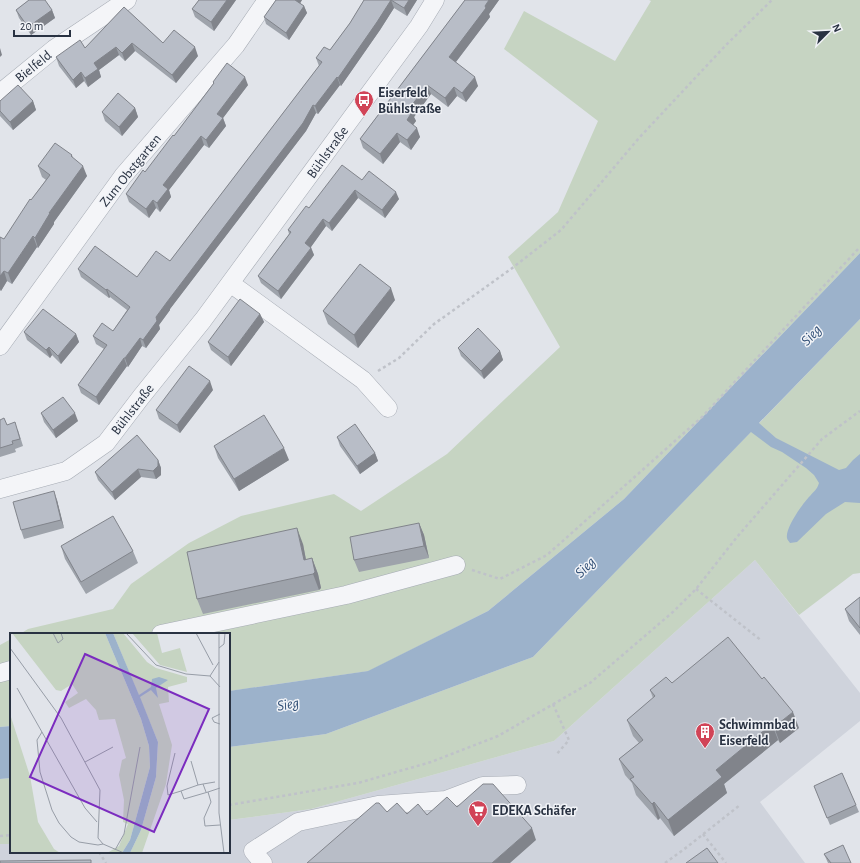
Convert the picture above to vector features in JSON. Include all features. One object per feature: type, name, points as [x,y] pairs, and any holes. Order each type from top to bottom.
[{"type":"street","name":"Bielfeld","points":[[0,93],[54,49],[127,0]]},
{"type":"street","name":"Zum Obstgarten","points":[[0,346],[123,176],[236,45],[267,0]]},
{"type":"street","name":"Bühlstraße","points":[[0,489],[66,471],[106,444],[141,397],[203,320],[419,26],[435,0]]},
{"type":"street","points":[[230,283],[363,380],[388,408]]},
{"type":"street","points":[[166,633],[346,595],[456,565]]},
{"type":"street","points":[[0,673],[10,670]]},
{"type":"street","points":[[263,863],[253,851],[298,822],[378,805],[446,800],[483,786],[517,785]]},
{"type":"path","points":[[363,380],[399,358],[434,324],[511,269],[562,230],[638,138],[726,45],[772,0]]},
{"type":"path","points":[[456,565],[500,579],[547,555],[703,416],[860,247]]},
{"type":"path","points":[[230,805],[358,783],[431,762],[498,736],[590,683],[674,611],[696,589],[737,537],[822,439],[860,411]]},
{"type":"path","points":[[696,589],[762,641]]},
{"type":"path","points":[[553,704],[569,740],[556,755]]},
{"type":"path","points":[[665,863],[740,805]]},
{"type":"path","points":[[703,834],[726,863]]},
{"type":"path","points":[[0,836],[10,835]]},
{"type":"path","points":[[100,853],[106,863]]},
{"type":"shaded area","points":[[755,560],[860,693],[860,721],[760,802],[805,863],[0,863],[0,844],[10,844],[10,853],[230,853],[230,820],[311,809],[554,741]]},
{"type":"green space","points":[[649,0],[860,0],[860,253],[624,499],[488,611],[369,671],[230,691],[230,633],[22,633],[28,629],[113,609],[131,584],[189,543],[241,516],[334,494],[361,511],[447,454],[560,347],[508,257],[558,212],[598,121],[504,49],[524,11],[615,61],[651,1]]},
{"type":"green space","points":[[860,319],[860,573],[853,574],[799,615],[755,560],[554,741],[311,809],[230,820],[230,747],[326,734],[533,657]]},
{"type":"green space","points":[[10,640],[10,726],[0,727],[0,645]]},
{"type":"green space","points":[[10,778],[10,844],[0,844],[0,779]]},
{"type":"water","name":"Sieg","points":[[860,253],[860,319],[759,423],[776,438],[839,470],[846,468],[860,454],[860,503],[845,502],[826,514],[797,542],[790,543],[787,539],[789,528],[803,504],[816,489],[819,483],[814,475],[806,468],[782,452],[771,447],[751,432],[533,657],[326,734],[230,747],[230,691],[368,671],[488,611],[624,499]]},
{"type":"water","points":[[10,726],[10,778],[0,779],[0,727]]},
{"type":"building","points":[[29,0],[45,0],[52,10],[28,27],[16,10]]},
{"type":"building","points":[[199,0],[227,0],[211,22],[192,9]]},
{"type":"building","points":[[276,0],[295,0],[304,6],[286,33],[264,17]]},
{"type":"building","points":[[364,0],[391,0],[338,78],[337,77],[315,106],[313,105],[303,123],[156,317],[157,321],[143,340],[140,338],[96,397],[78,385],[107,345],[93,336],[102,323],[113,331],[130,307],[78,269],[95,246],[137,277],[156,251],[170,261],[322,62],[316,58],[324,47],[330,50],[350,23]]},
{"type":"building","points":[[391,0],[409,0],[404,8]]},
{"type":"building","points":[[465,0],[489,0],[485,6],[486,8],[449,57],[475,77],[462,93],[454,87],[445,98],[427,85],[409,109],[412,112],[407,120],[417,128],[407,140],[397,133],[380,154],[360,139]]},
{"type":"building","points":[[124,7],[163,43],[174,30],[195,47],[172,75],[132,43],[122,53],[116,47],[94,63],[98,69],[85,78],[81,72],[73,80],[56,57],[80,40],[85,48]]},
{"type":"building","points":[[227,63],[245,77],[217,114],[223,118],[206,140],[201,136],[163,185],[168,189],[157,203],[153,200],[146,209],[126,194],[143,170],[145,172],[173,135],[174,136],[214,83],[213,82]]},
{"type":"building","points":[[18,85],[33,101],[10,122],[0,111],[0,101]]},
{"type":"building","points":[[118,93],[135,108],[119,127],[102,112]]},
{"type":"building","points":[[55,143],[72,155],[71,156],[83,166],[49,213],[35,238],[33,236],[8,273],[4,271],[0,276],[0,237],[4,239],[30,199],[31,200],[50,175],[38,166]]},
{"type":"building","points":[[342,165],[362,180],[369,171],[396,192],[382,210],[355,190],[329,223],[323,219],[305,243],[311,248],[278,291],[258,276],[291,232],[288,230],[306,206],[309,208]]},
{"type":"building","points":[[360,264],[391,288],[354,335],[323,311]]},
{"type":"building","points":[[240,299],[260,314],[228,357],[208,342]]},
{"type":"building","points":[[43,309],[76,334],[58,356],[49,347],[46,350],[24,332]]},
{"type":"building","points":[[478,328],[500,351],[481,371],[458,348]]},
{"type":"building","points":[[189,366],[210,381],[177,425],[156,410]]},
{"type":"building","points":[[63,397],[75,413],[53,430],[41,413]]},
{"type":"building","points":[[264,415],[284,448],[234,479],[214,446]]},
{"type":"building","points":[[4,418],[7,425],[15,422],[20,439],[12,441],[13,444],[0,448],[0,420]]},
{"type":"building","points":[[355,424],[375,453],[357,466],[337,437]]},
{"type":"building","points":[[137,435],[158,460],[158,466],[153,471],[138,469],[112,492],[95,472]]},
{"type":"building","points":[[54,491],[61,520],[21,530],[13,502]]},
{"type":"building","points":[[113,516],[133,551],[81,582],[61,546]]},
{"type":"building","points":[[419,523],[424,546],[354,560],[350,537]]},
{"type":"building","points":[[297,528],[304,560],[312,558],[315,572],[313,574],[197,599],[187,552]]},
{"type":"building","points":[[860,597],[860,628],[845,609]]},
{"type":"building","name":"Schwimmbad Eiserfeld","points":[[728,637],[762,679],[764,677],[793,712],[774,727],[772,724],[716,770],[722,777],[668,820],[654,802],[652,804],[630,779],[634,777],[619,759],[643,740],[627,720],[655,696],[650,690],[666,677],[672,683]]},
{"type":"building","points":[[842,773],[856,805],[827,818],[814,786]]},
{"type":"building","name":"EDEKA Schäfer","points":[[483,784],[493,784],[532,828],[492,863],[307,863],[376,803],[379,803],[387,812],[397,803],[407,814],[418,804],[427,815],[447,797],[457,807]]},
{"type":"building","points":[[843,845],[851,863],[831,863],[824,854]]},
{"type":"building","points":[[707,848],[718,863],[686,863]]},
{"type":"building","points":[[91,860],[91,863],[0,863],[0,861]]},
{"type":"place","name":"Eiserfeld Bühlstraße","points":[[364,117]]},
{"type":"place","name":"Schwimmbad Eiserfeld","points":[[705,749]]},
{"type":"place","name":"EDEKA Schäfer","points":[[478,827]]}]
